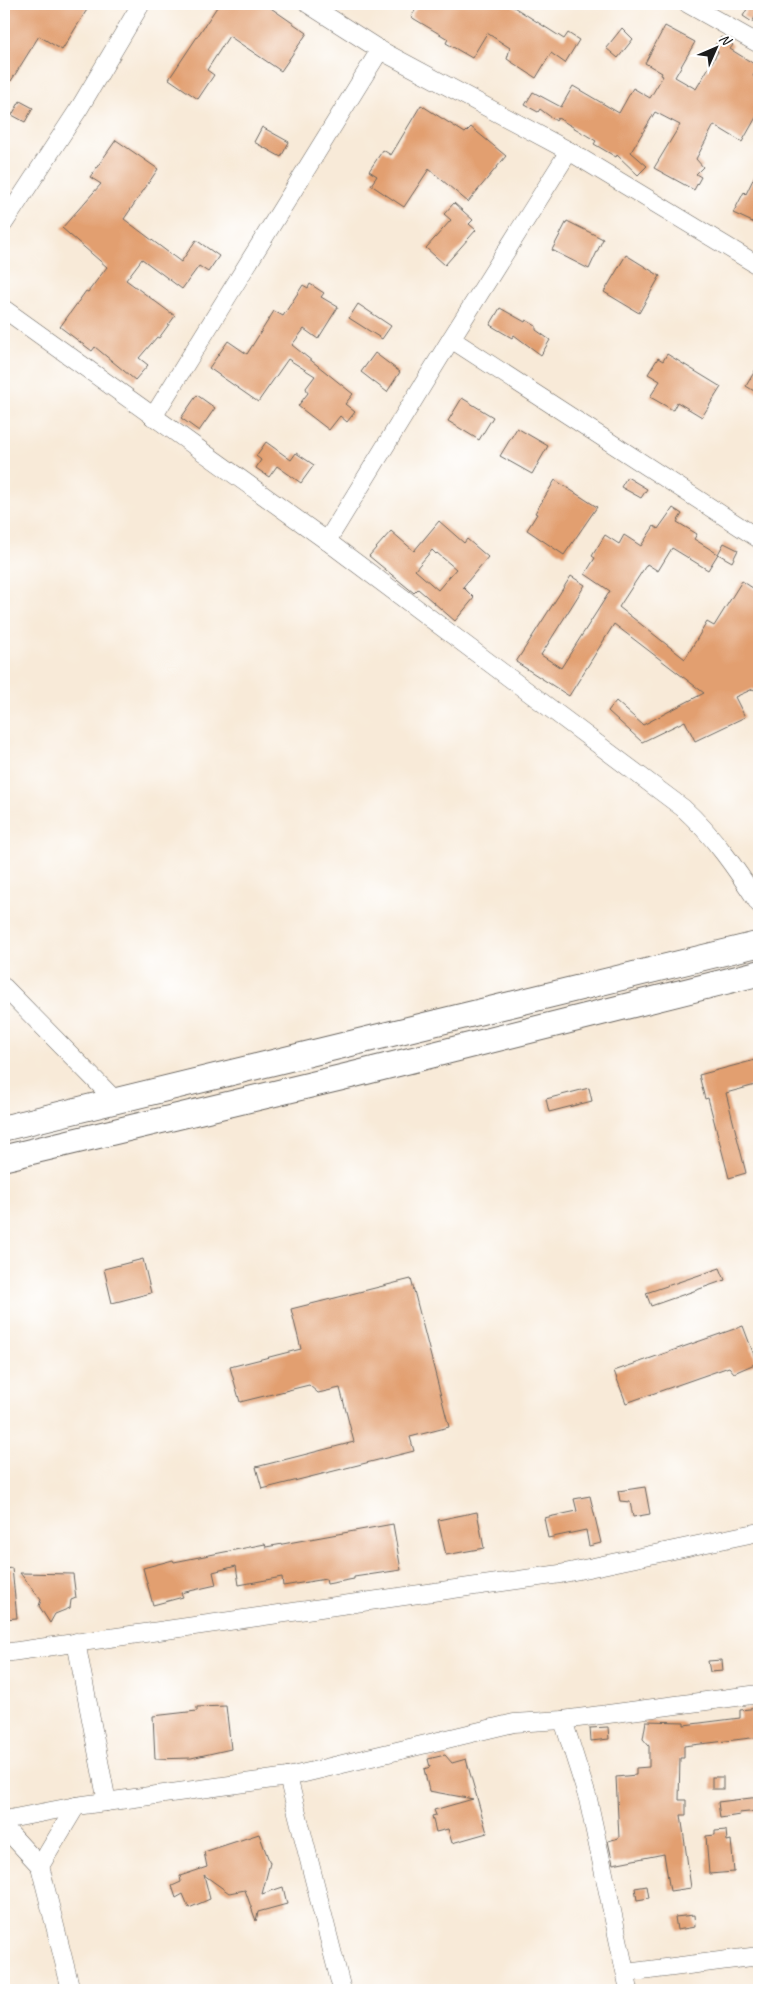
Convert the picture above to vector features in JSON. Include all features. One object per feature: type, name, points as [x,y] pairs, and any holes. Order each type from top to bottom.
[{"type":"main road","points":[[4,1128],[759,944]]},
{"type":"main road","points":[[4,1158],[352,1075],[759,973]]},
{"type":"street","points":[[4,223],[80,107],[141,4]]},
{"type":"street","points":[[308,4],[380,50],[570,150],[759,266]]},
{"type":"street","points":[[688,4],[759,44]]},
{"type":"street","points":[[153,416],[380,50]]},
{"type":"street","points":[[328,541],[451,339],[570,150]]},
{"type":"street","points":[[4,309],[328,541],[683,808],[699,822],[744,880],[759,904]]},
{"type":"street","points":[[451,339],[759,539]]},
{"type":"street","points":[[4,987],[115,1100]]},
{"type":"street","points":[[4,1652],[560,1574],[759,1532]]},
{"type":"street","points":[[76,1642],[108,1802]]},
{"type":"street","points":[[4,1820],[76,1806],[288,1777],[514,1723],[563,1720],[759,1694]]},
{"type":"street","points":[[563,1720],[588,1799],[627,1982],[759,1956]]},
{"type":"street","points":[[288,1777],[342,1990]]},
{"type":"street","points":[[40,1866],[76,1806]]},
{"type":"street","points":[[4,1828],[40,1866],[71,1990]]},
{"type":"building","points":[[4,4],[81,4],[88,8],[62,50],[39,36],[11,81],[4,76]]},
{"type":"building","points":[[219,4],[265,4],[307,33],[281,71],[229,36],[207,70],[214,75],[198,99],[169,79]]},
{"type":"building","points":[[419,4],[509,4],[564,39],[568,33],[579,40],[565,63],[551,53],[536,78],[507,59],[510,48],[487,33],[472,58],[446,43],[448,39],[411,17]]},
{"type":"building","points":[[750,4],[759,4],[759,11],[752,22],[743,16]]},
{"type":"building","points":[[665,26],[695,42],[675,77],[696,89],[718,52],[713,48],[721,37],[733,45],[730,49],[759,67],[753,76],[759,80],[759,112],[742,142],[714,125],[696,159],[703,167],[696,174],[701,177],[694,190],[654,168],[680,125],[655,112],[631,152],[647,166],[638,175],[617,155],[616,157],[594,144],[596,141],[558,118],[556,121],[540,109],[538,112],[525,105],[533,92],[561,107],[573,86],[619,113],[633,88],[650,98],[663,76],[661,75],[662,73],[645,63]]},
{"type":"building","points":[[622,28],[633,39],[618,58],[606,48]]},
{"type":"building","points":[[20,101],[33,108],[25,122],[12,115]]},
{"type":"building","points":[[421,105],[465,133],[471,127],[506,156],[468,202],[429,169],[404,207],[371,185],[377,176],[369,171],[383,150],[391,155]]},
{"type":"building","points":[[262,127],[289,142],[281,157],[254,142]]},
{"type":"building","points":[[116,140],[158,169],[124,219],[181,262],[196,240],[219,256],[208,272],[199,266],[182,289],[142,259],[126,280],[175,316],[159,338],[157,337],[139,358],[148,365],[135,380],[95,347],[92,351],[60,327],[86,291],[88,292],[107,267],[62,228],[101,184],[90,177]]},
{"type":"building","points":[[759,167],[759,225],[733,213],[744,192],[746,194]]},
{"type":"building","points":[[454,203],[473,220],[469,224],[476,230],[445,265],[426,248],[451,220],[444,214]]},
{"type":"building","points":[[567,221],[603,239],[589,269],[552,250]]},
{"type":"building","points":[[626,255],[660,276],[639,313],[604,292]]},
{"type":"building","points":[[310,284],[324,293],[321,297],[338,307],[318,339],[304,329],[292,345],[353,394],[345,404],[355,412],[347,422],[340,416],[329,430],[298,406],[308,393],[306,388],[315,376],[288,359],[258,402],[209,368],[228,341],[247,354],[274,311],[283,316],[303,285],[308,288]]},
{"type":"building","points":[[358,304],[391,326],[382,339],[349,318]]},
{"type":"building","points":[[500,308],[536,326],[536,330],[550,340],[541,355],[514,335],[512,338],[490,325]]},
{"type":"building","points":[[375,353],[400,372],[387,392],[361,372]]},
{"type":"building","points":[[667,354],[721,387],[702,417],[677,402],[673,410],[650,397],[660,381],[648,374],[658,358],[663,361]]},
{"type":"building","points":[[759,364],[759,394],[746,386]]},
{"type":"building","points":[[197,395],[215,408],[199,431],[181,418]]},
{"type":"building","points":[[462,398],[493,417],[479,440],[448,421]]},
{"type":"building","points":[[517,428],[548,446],[532,474],[500,456]]},
{"type":"building","points":[[266,442],[291,460],[296,453],[314,465],[301,483],[277,466],[269,477],[256,468],[261,460],[256,456]]},
{"type":"building","points":[[627,477],[647,489],[641,498],[621,487]]},
{"type":"building","points":[[555,480],[597,507],[564,555],[527,530]]},
{"type":"building","points":[[673,508],[682,514],[677,522],[697,534],[694,539],[718,554],[708,570],[672,548],[658,571],[647,564],[619,607],[685,659],[707,622],[714,626],[742,581],[759,592],[759,693],[753,689],[735,697],[745,717],[695,741],[685,721],[642,742],[608,711],[616,701],[643,725],[704,693],[614,624],[569,696],[516,662],[571,576],[585,585],[541,655],[561,668],[610,591],[585,574],[595,558],[592,556],[605,535],[619,544],[624,535],[641,546],[654,526],[658,529]]},
{"type":"building","points":[[439,521],[464,543],[467,539],[488,557],[463,587],[474,598],[455,621],[418,589],[414,593],[369,556],[391,531],[414,551]],"holes":[[[432,550],[456,569],[438,590],[415,570]]]},
{"type":"building","points":[[724,543],[738,550],[732,562],[718,554]]},
{"type":"building","points":[[759,1059],[759,1084],[726,1093],[746,1173],[729,1178],[708,1098],[705,1099],[699,1075]]},
{"type":"building","points":[[589,1088],[592,1101],[549,1112],[546,1099]]},
{"type":"building","points":[[143,1259],[151,1293],[112,1303],[104,1269]]},
{"type":"building","points":[[720,1268],[725,1280],[651,1306],[646,1293]]},
{"type":"building","points":[[411,1279],[449,1427],[410,1437],[414,1451],[262,1489],[256,1467],[354,1442],[340,1388],[318,1393],[309,1385],[240,1402],[230,1367],[301,1349],[291,1309]]},
{"type":"building","points":[[743,1326],[757,1363],[734,1373],[729,1367],[626,1403],[614,1371]]},
{"type":"building","points":[[645,1487],[650,1514],[633,1517],[630,1502],[620,1501],[618,1491]]},
{"type":"building","points":[[590,1496],[601,1543],[589,1546],[586,1530],[548,1538],[544,1518],[577,1511],[574,1499]]},
{"type":"building","points":[[477,1512],[484,1548],[446,1555],[438,1520]]},
{"type":"building","points":[[393,1524],[401,1570],[354,1577],[354,1579],[327,1584],[326,1579],[283,1586],[282,1577],[239,1585],[236,1566],[213,1572],[216,1585],[181,1593],[183,1597],[153,1605],[143,1568],[173,1560],[174,1562],[265,1544],[266,1547]]},
{"type":"building","points":[[12,1568],[17,1618],[4,1619],[4,1569]]},
{"type":"building","points":[[20,1573],[73,1574],[76,1598],[71,1600],[70,1608],[55,1614],[50,1623],[39,1606],[41,1600]]},
{"type":"building","points":[[722,1660],[723,1671],[710,1672],[708,1661]]},
{"type":"building","points":[[226,1706],[231,1749],[191,1758],[155,1759],[153,1716],[197,1711],[197,1707]]},
{"type":"building","points":[[759,1708],[759,1737],[684,1746],[684,1758],[680,1758],[679,1800],[686,1800],[686,1815],[681,1815],[691,1888],[670,1891],[664,1854],[613,1864],[608,1841],[619,1838],[616,1777],[636,1775],[636,1768],[649,1767],[649,1746],[643,1739],[646,1721],[684,1722],[684,1725],[740,1718],[740,1710]]},
{"type":"building","points":[[608,1727],[609,1739],[591,1741],[590,1728]]},
{"type":"building","points":[[445,1755],[452,1763],[466,1759],[487,1833],[452,1843],[448,1829],[436,1832],[432,1816],[436,1815],[434,1810],[473,1799],[429,1791],[424,1769],[430,1767],[428,1759]]},
{"type":"building","points":[[712,1777],[723,1777],[723,1789],[712,1789]]},
{"type":"building","points":[[759,1797],[759,1811],[739,1813],[740,1815],[720,1818],[718,1802]]},
{"type":"building","points":[[726,1830],[727,1841],[731,1840],[734,1872],[709,1874],[706,1836],[715,1835],[715,1831]]},
{"type":"building","points":[[259,1834],[270,1863],[262,1894],[283,1887],[287,1904],[258,1912],[256,1921],[245,1890],[229,1893],[204,1875],[210,1899],[189,1908],[183,1894],[176,1898],[172,1886],[181,1882],[180,1876],[207,1867],[204,1852]]},
{"type":"building","points":[[647,1886],[649,1898],[637,1900],[635,1888]]},
{"type":"building","points":[[694,1915],[695,1927],[677,1930],[675,1917]]}]
